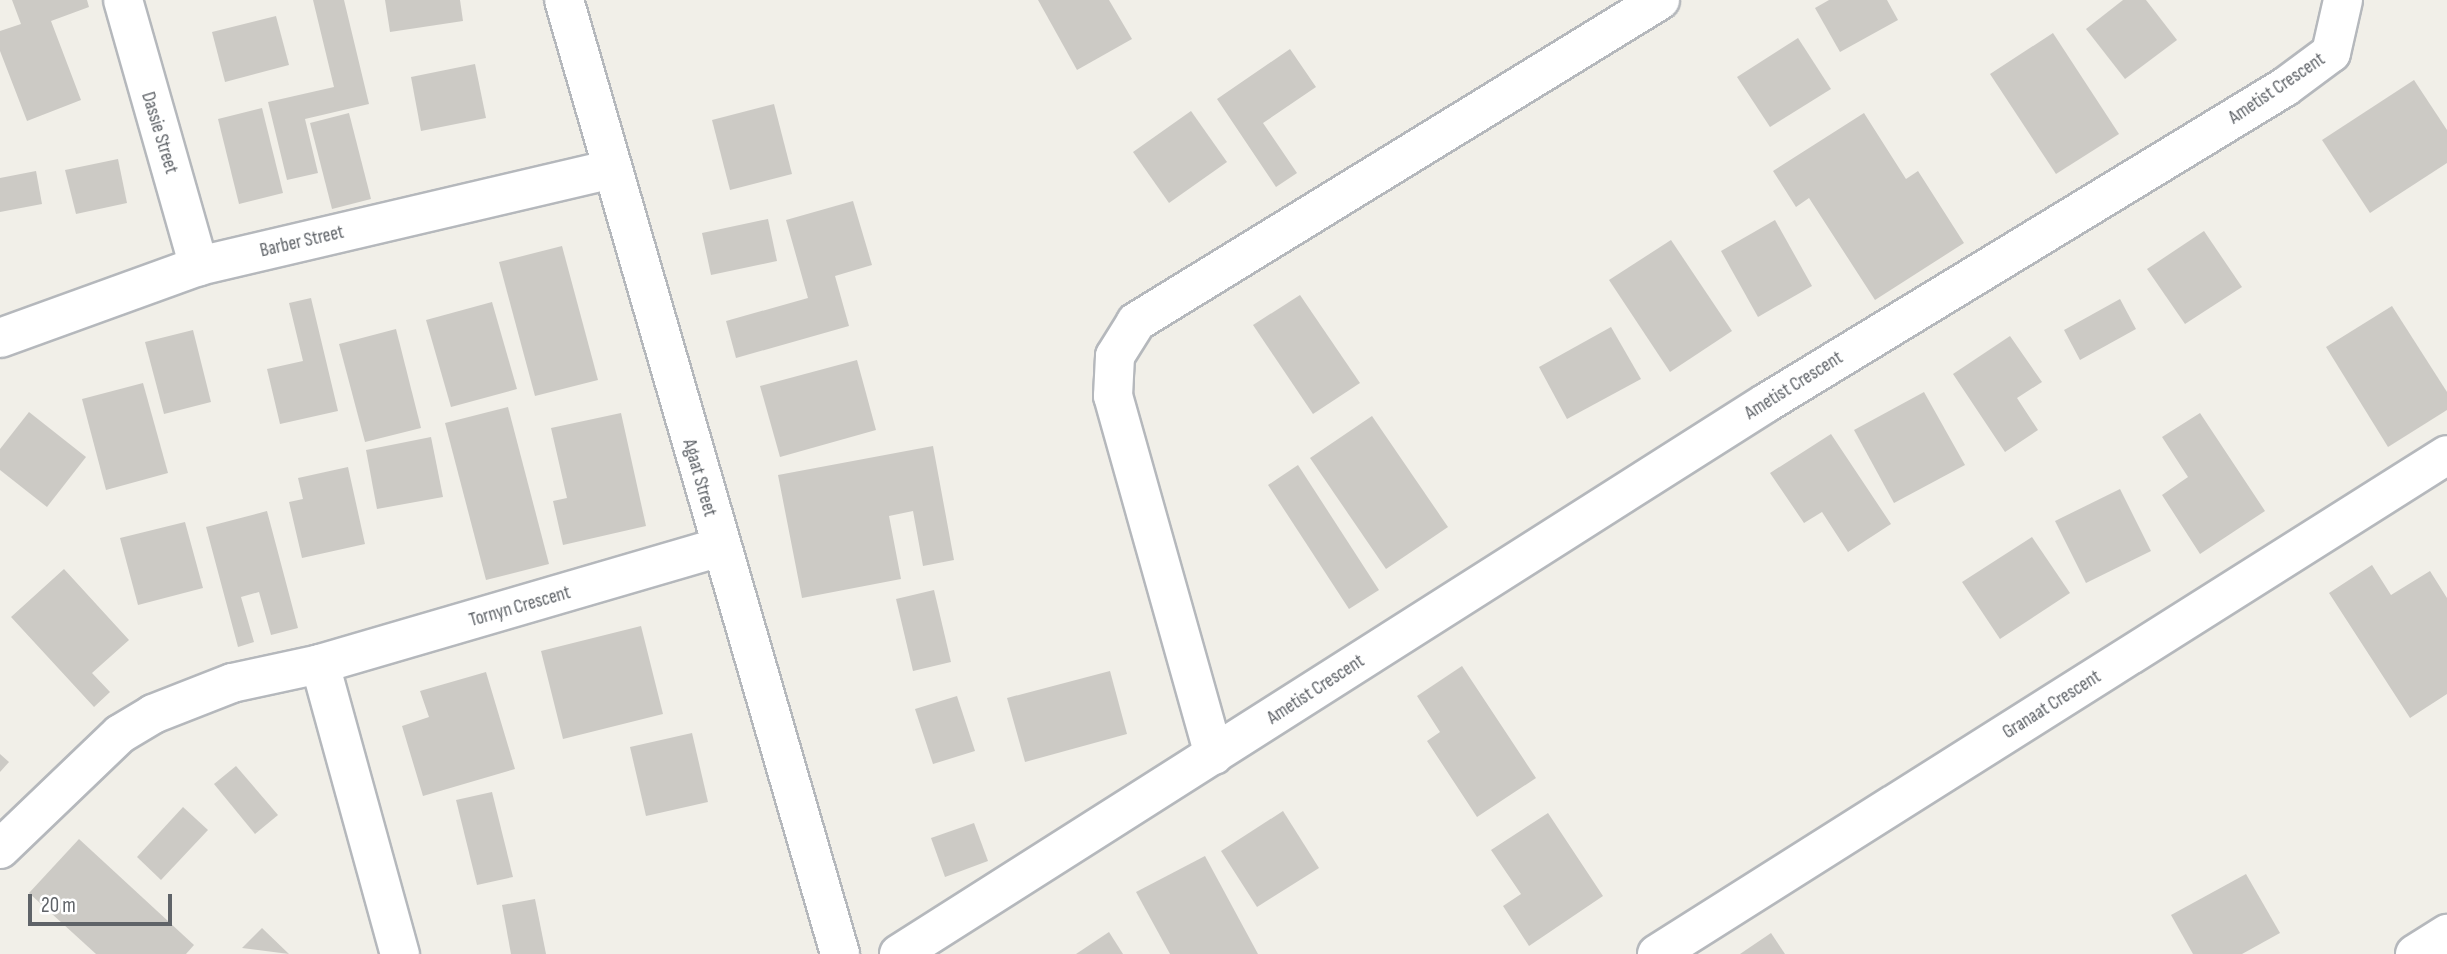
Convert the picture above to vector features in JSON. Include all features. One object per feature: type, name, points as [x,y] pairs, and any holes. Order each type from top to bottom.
[{"type":"street","name":"Dassie Street","points":[[123,0],[200,266]]},
{"type":"street","name":"Agaat Street","points":[[564,0],[719,547],[840,954]]},
{"type":"street","points":[[1214,755],[1113,396],[1115,356],[1136,322],[1660,0]]},
{"type":"street","name":"Ametist Crescent","points":[[899,954],[1766,403],[2285,87],[2331,53],[2343,0]]},
{"type":"street","name":"Barber Street","points":[[0,338],[200,266],[611,169]]},
{"type":"street","name":"Granaat Crescent","points":[[1657,954],[2447,455]]},
{"type":"street","name":"Tornyn Crescent","points":[[0,849],[120,734],[153,714],[232,683],[320,664],[719,547]]},
{"type":"street","points":[[320,664],[400,954]]},
{"type":"street","points":[[2415,954],[2447,934]]},
{"type":"building","points":[[12,0],[87,0],[89,7],[51,21],[81,100],[27,121],[0,51],[0,31],[21,24]]},
{"type":"building","points":[[313,0],[344,0],[369,104],[305,119],[318,173],[287,180],[268,102],[334,87]]},
{"type":"building","points":[[385,0],[460,0],[463,21],[390,32]]},
{"type":"building","points":[[1038,0],[1109,0],[1132,39],[1077,70]]},
{"type":"building","points":[[1829,0],[1887,0],[1898,20],[1840,52],[1815,8]]},
{"type":"building","points":[[2123,0],[2146,0],[2177,40],[2125,79],[2086,29]]},
{"type":"building","points":[[276,16],[289,65],[225,82],[212,32]]},
{"type":"building","points":[[2053,33],[2119,134],[2056,174],[1990,74]]},
{"type":"building","points":[[1798,38],[1831,89],[1770,127],[1737,77]]},
{"type":"building","points":[[1290,49],[1316,87],[1263,123],[1297,173],[1276,187],[1217,99]]},
{"type":"building","points":[[475,64],[486,118],[421,131],[411,77]]},
{"type":"building","points":[[2414,80],[2447,130],[2447,163],[2370,213],[2322,140]]},
{"type":"building","points":[[774,104],[792,174],[730,190],[712,120]]},
{"type":"building","points":[[262,108],[283,193],[239,204],[218,119]]},
{"type":"building","points":[[1191,111],[1227,162],[1169,203],[1133,152]]},
{"type":"building","points":[[349,113],[371,199],[332,209],[310,123]]},
{"type":"building","points":[[1864,113],[1906,179],[1918,171],[1964,243],[1875,300],[1809,198],[1796,207],[1773,171]]},
{"type":"building","points":[[118,159],[127,203],[76,214],[65,170]]},
{"type":"building","points":[[36,171],[42,204],[0,212],[0,178]]},
{"type":"building","points":[[853,201],[872,265],[835,276],[849,326],[736,358],[726,321],[808,298],[786,220]]},
{"type":"building","points":[[768,219],[777,261],[711,275],[702,233]]},
{"type":"building","points":[[1775,220],[1812,286],[1758,317],[1721,251]]},
{"type":"building","points":[[2204,231],[2242,287],[2185,324],[2147,269]]},
{"type":"building","points":[[1671,240],[1732,331],[1670,372],[1609,280]]},
{"type":"building","points":[[562,246],[598,380],[535,396],[499,262]]},
{"type":"building","points":[[1300,295],[1360,383],[1313,414],[1253,325]]},
{"type":"building","points":[[311,298],[338,411],[280,424],[267,369],[303,361],[289,303]]},
{"type":"building","points":[[2120,299],[2136,329],[2080,360],[2064,330]]},
{"type":"building","points":[[492,302],[517,389],[451,407],[426,320]]},
{"type":"building","points":[[2392,306],[2447,392],[2447,410],[2388,447],[2326,347]]},
{"type":"building","points":[[1611,327],[1641,379],[1567,419],[1539,367]]},
{"type":"building","points":[[396,329],[421,428],[365,442],[339,344]]},
{"type":"building","points":[[193,330],[211,402],[164,414],[145,342]]},
{"type":"building","points":[[2010,336],[2042,382],[2017,398],[2038,430],[2005,452],[1953,374]]},
{"type":"building","points":[[857,360],[876,430],[780,457],[760,386]]},
{"type":"building","points":[[143,383],[168,473],[106,490],[82,399]]},
{"type":"building","points":[[1924,392],[1965,465],[1894,503],[1854,430]]},
{"type":"building","points":[[508,407],[549,564],[486,580],[445,423]]},
{"type":"building","points":[[29,412],[86,457],[47,507],[0,470],[0,449]]},
{"type":"building","points":[[621,413],[646,526],[563,545],[553,501],[567,498],[551,428]]},
{"type":"building","points":[[2200,413],[2265,511],[2200,554],[2162,495],[2188,477],[2162,437]]},
{"type":"building","points":[[1372,416],[1448,527],[1386,569],[1310,458]]},
{"type":"building","points":[[1831,434],[1891,524],[1848,552],[1822,512],[1804,523],[1770,473]]},
{"type":"building","points":[[431,437],[443,497],[377,509],[366,450]]},
{"type":"building","points":[[933,446],[954,560],[923,566],[913,511],[889,516],[901,579],[802,598],[778,475]]},
{"type":"building","points":[[1298,465],[1379,590],[1349,609],[1268,485]]},
{"type":"building","points":[[348,467],[365,544],[302,558],[289,502],[303,499],[298,478]]},
{"type":"building","points":[[2120,489],[2151,551],[2086,583],[2055,521]]},
{"type":"building","points":[[267,511],[298,628],[271,635],[259,592],[241,597],[254,642],[238,647],[206,527]]},
{"type":"building","points":[[185,522],[203,588],[138,605],[120,538]]},
{"type":"building","points":[[2032,537],[2070,593],[2000,639],[1962,582]]},
{"type":"building","points":[[2372,565],[2391,595],[2430,571],[2447,598],[2447,694],[2410,718],[2329,593]]},
{"type":"building","points":[[64,569],[129,640],[92,673],[110,692],[94,707],[11,617]]},
{"type":"building","points":[[934,590],[951,662],[913,671],[896,599]]},
{"type":"building","points":[[641,626],[663,714],[563,739],[541,651]]},
{"type":"building","points":[[1462,666],[1536,778],[1477,817],[1427,741],[1440,732],[1417,696]]},
{"type":"building","points":[[1110,671],[1127,734],[1025,762],[1007,698]]},
{"type":"building","points":[[486,672],[515,769],[423,796],[402,726],[429,717],[420,691]]},
{"type":"building","points":[[957,696],[975,751],[933,764],[915,709]]},
{"type":"building","points":[[692,733],[708,802],[646,816],[630,747]]},
{"type":"building","points":[[0,754],[9,762],[0,772]]},
{"type":"building","points":[[236,766],[278,815],[255,834],[214,784]]},
{"type":"building","points":[[492,792],[513,877],[477,885],[456,800]]},
{"type":"building","points":[[183,807],[208,830],[161,880],[137,857]]},
{"type":"building","points":[[1283,811],[1319,868],[1257,907],[1221,851]]},
{"type":"building","points":[[1548,813],[1603,896],[1529,946],[1503,906],[1521,894],[1491,850]]},
{"type":"building","points":[[974,823],[988,861],[945,877],[931,838]]},
{"type":"building","points":[[79,839],[194,945],[186,954],[96,954],[29,893]]},
{"type":"building","points":[[1205,856],[1258,954],[1170,954],[1136,892]]},
{"type":"building","points":[[2246,874],[2280,933],[2242,954],[2193,954],[2171,915]]},
{"type":"building","points":[[535,899],[546,954],[511,954],[502,905]]},
{"type":"building","points":[[262,928],[289,954],[242,948]]},
{"type":"building","points":[[1109,932],[1123,954],[1076,954]]},
{"type":"building","points":[[1771,933],[1785,954],[1740,954]]}]
